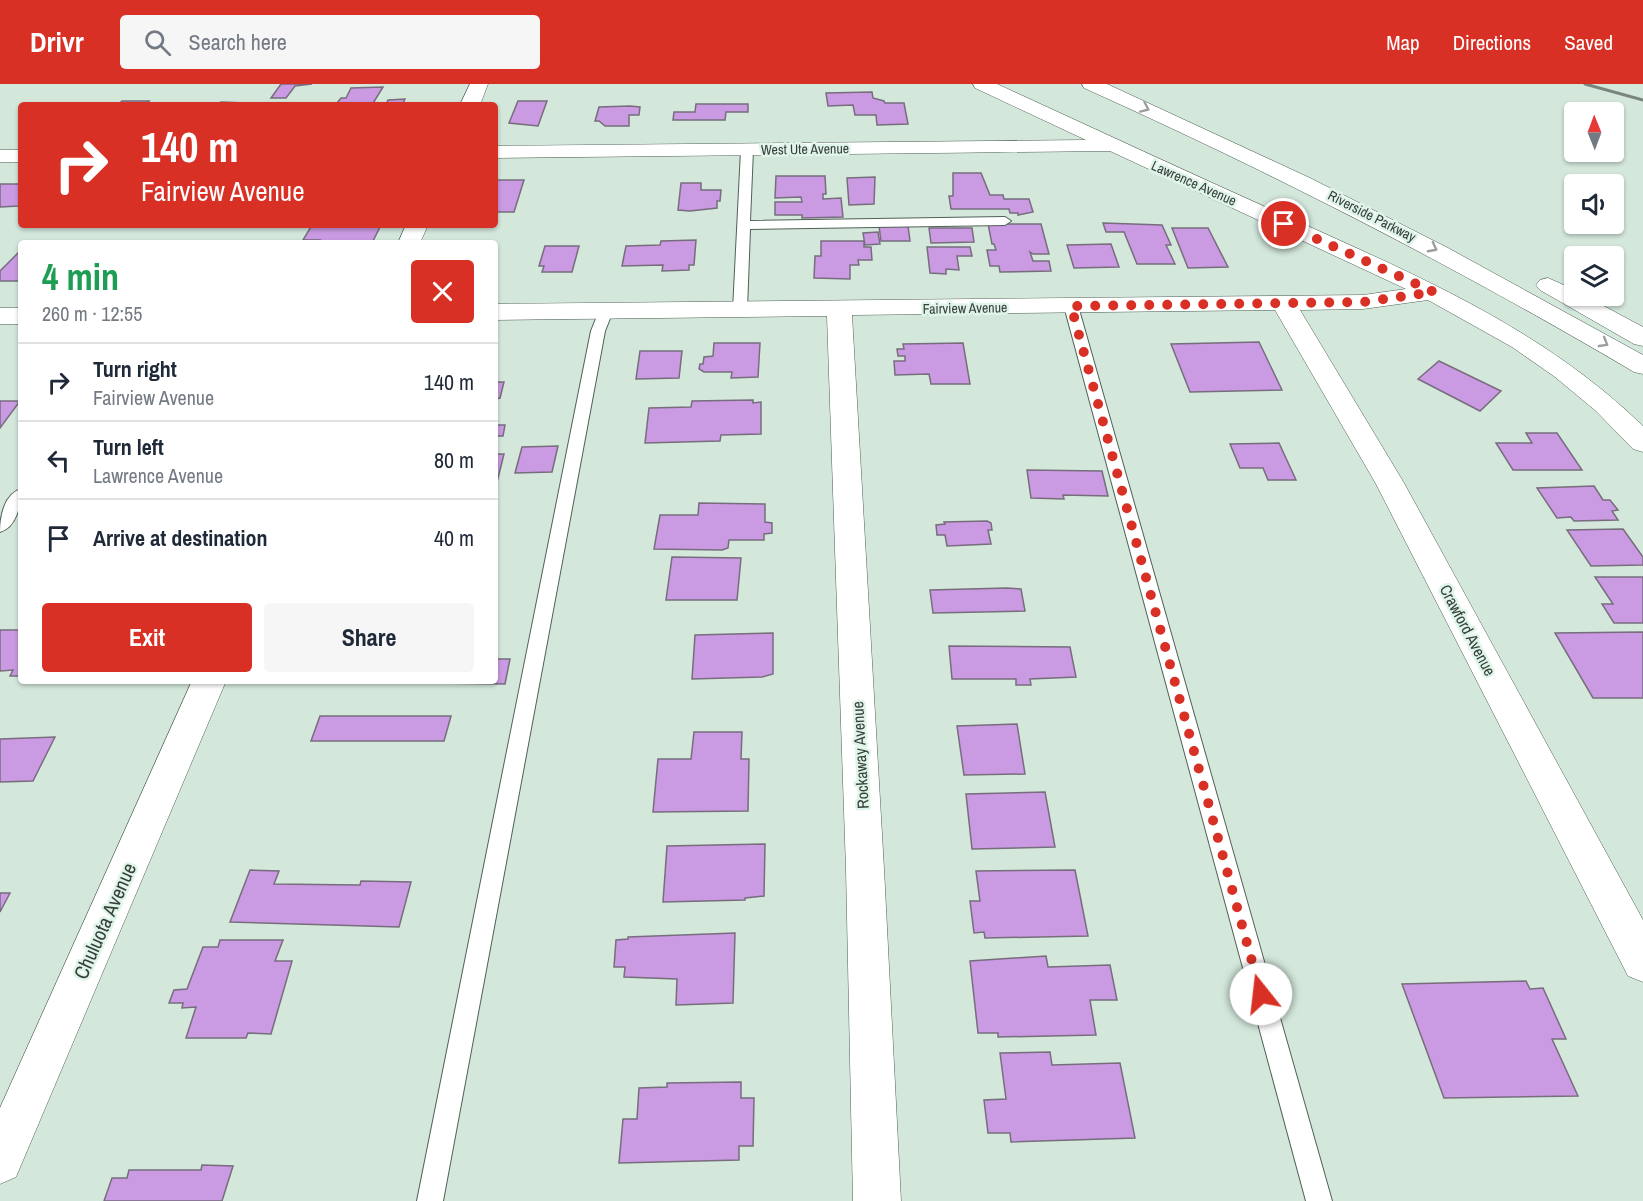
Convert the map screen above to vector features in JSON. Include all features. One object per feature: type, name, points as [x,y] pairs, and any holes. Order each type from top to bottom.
[{"type":"street","points":[[471,102],[479,84]]},
{"type":"street","name":"Lawrence Avenue","points":[[982,84],[1434,292],[1511,335],[1565,370],[1622,419],[1643,442]]},
{"type":"street","name":"Riverside Parkway","points":[[1091,84],[1240,151],[1377,218],[1539,305],[1643,366]]},
{"type":"street","name":"Riverside Parkway","points":[[1131,84],[1251,136],[1352,184]]},
{"type":"street","name":"West Ute Avenue","points":[[498,152],[1114,146]]},
{"type":"street","points":[[0,156],[18,156]]},
{"type":"street","points":[[1534,277],[1643,338]]},
{"type":"street","name":"Fairview Avenue","points":[[498,312],[839,310],[1363,302],[1434,292]]},
{"type":"street","name":"Crawford Avenue","points":[[1283,303],[1390,483],[1643,962]]},
{"type":"street","name":"Rockaway Avenue","points":[[839,310],[865,869],[877,1201]]},
{"type":"street","points":[[0,316],[18,316]]},
{"type":"street","name":"Chuluota Avenue","points":[[0,1161],[208,684]]},
{"type":"lane","points":[[740,310],[747,150]]},
{"type":"lane","points":[[744,225],[1005,221]]},
{"type":"lane","points":[[1071,306],[1319,1201]]},
{"type":"lane","points":[[430,1201],[598,331],[606,311]]},
{"type":"lane","points":[[0,526],[18,499]]},
{"type":"building","points":[[281,84],[312,84],[295,86],[286,98],[271,98]]},
{"type":"building","points":[[383,87],[374,102],[338,102],[341,98],[346,98],[351,88]]},
{"type":"building","points":[[872,92],[873,98],[885,103],[904,103],[908,124],[877,125],[876,115],[855,115],[853,105],[828,106],[826,93]]},
{"type":"building","points":[[405,99],[404,102],[387,102],[388,100]]},
{"type":"building","points":[[122,101],[149,101],[148,102]]},
{"type":"building","points":[[518,101],[547,101],[538,126],[509,123]]},
{"type":"building","points":[[696,104],[748,104],[748,112],[726,112],[725,120],[673,120],[674,112],[695,112]]},
{"type":"building","points":[[599,107],[640,107],[639,115],[629,115],[629,126],[605,126],[595,121]]},
{"type":"building","points":[[953,173],[981,173],[990,195],[1003,195],[1004,199],[1029,199],[1033,212],[1018,215],[1018,213],[1010,213],[1009,209],[951,209],[949,196],[953,196]]},
{"type":"building","points":[[776,176],[825,176],[826,194],[823,194],[823,199],[841,198],[843,217],[802,218],[802,215],[775,215],[775,202],[802,202],[801,197],[775,198]]},
{"type":"building","points":[[875,177],[874,204],[849,205],[847,178]]},
{"type":"building","points":[[498,180],[524,180],[514,212],[498,212]]},
{"type":"building","points":[[681,183],[701,183],[701,190],[721,190],[717,208],[678,210]]},
{"type":"building","points":[[0,184],[18,184],[18,206],[0,207]]},
{"type":"building","points":[[1103,223],[1162,225],[1171,245],[1166,245],[1175,264],[1137,264],[1124,232],[1106,232]]},
{"type":"building","points":[[988,224],[1041,224],[1049,254],[1030,252],[1033,261],[1049,261],[1051,271],[1000,272],[999,266],[990,266],[987,250],[996,250],[992,244]]},
{"type":"building","points":[[879,226],[908,226],[910,241],[881,241]]},
{"type":"building","points":[[310,228],[380,228],[374,240],[303,240]]},
{"type":"building","points":[[929,228],[972,228],[974,242],[931,243]]},
{"type":"building","points":[[1172,228],[1208,228],[1228,267],[1188,268]]},
{"type":"building","points":[[878,232],[880,244],[865,245],[863,233]]},
{"type":"building","points":[[696,240],[694,265],[689,265],[689,270],[662,271],[663,265],[622,266],[626,246],[660,245],[661,241]]},
{"type":"building","points":[[821,241],[864,241],[864,247],[871,247],[872,260],[858,260],[859,265],[850,265],[850,279],[814,278],[815,256],[821,256]]},
{"type":"building","points":[[1111,244],[1119,267],[1074,268],[1067,245]]},
{"type":"building","points":[[545,246],[579,246],[572,272],[542,272],[544,266],[539,266]]},
{"type":"building","points":[[927,247],[970,247],[972,256],[957,256],[959,270],[946,269],[946,274],[930,273]]},
{"type":"building","points":[[18,253],[18,281],[0,281],[0,271]]},
{"type":"building","points":[[1259,342],[1282,390],[1190,392],[1171,344]]},
{"type":"building","points":[[714,343],[760,343],[758,377],[731,378],[732,372],[704,372],[699,369],[704,357],[713,356]]},
{"type":"building","points":[[963,343],[970,384],[931,384],[929,374],[895,375],[894,361],[905,361],[905,356],[898,356],[897,349],[904,349],[903,344]]},
{"type":"building","points":[[640,351],[682,351],[679,378],[636,379]]},
{"type":"building","points":[[1439,361],[1501,391],[1480,411],[1418,379]]},
{"type":"building","points":[[498,382],[504,382],[498,398]]},
{"type":"building","points":[[753,400],[753,403],[761,402],[761,434],[721,435],[720,441],[645,443],[649,408],[691,407],[692,401]]},
{"type":"building","points":[[0,401],[18,401],[18,404],[0,428]]},
{"type":"building","points":[[498,425],[505,425],[503,436],[498,436]]},
{"type":"building","points":[[1526,433],[1557,433],[1582,470],[1513,470],[1496,443],[1532,443]]},
{"type":"building","points":[[1279,443],[1296,480],[1268,480],[1263,468],[1240,468],[1230,444]]},
{"type":"building","points":[[558,446],[552,472],[515,473],[522,447]]},
{"type":"building","points":[[498,454],[504,454],[498,478]]},
{"type":"building","points":[[1027,470],[1102,471],[1108,496],[1063,495],[1064,499],[1031,498]]},
{"type":"building","points":[[1594,486],[1603,500],[1610,500],[1618,510],[1612,511],[1618,520],[1574,521],[1571,517],[1557,518],[1537,488]]},
{"type":"building","points":[[699,503],[765,504],[765,522],[772,523],[772,533],[764,534],[764,540],[729,540],[728,548],[722,550],[654,549],[660,515],[698,515]]},
{"type":"building","points":[[987,521],[991,523],[992,530],[988,530],[991,544],[947,546],[945,535],[937,535],[936,525],[945,524],[944,522]]},
{"type":"building","points":[[1623,529],[1643,557],[1643,565],[1591,566],[1567,530]]},
{"type":"building","points":[[672,557],[741,558],[737,600],[666,600]]},
{"type":"building","points":[[1595,577],[1643,577],[1643,623],[1614,623],[1602,604],[1613,604]]},
{"type":"building","points":[[1021,589],[1025,611],[933,613],[930,590]]},
{"type":"building","points":[[0,630],[18,630],[18,676],[10,676],[13,670],[0,671]]},
{"type":"building","points":[[1643,632],[1643,698],[1593,698],[1555,633]]},
{"type":"building","points":[[773,633],[773,674],[762,677],[692,679],[695,635]]},
{"type":"building","points":[[949,646],[1070,647],[1076,677],[1030,679],[1031,685],[1016,685],[1016,679],[952,679]]},
{"type":"building","points":[[498,659],[510,659],[505,684],[498,684]]},
{"type":"building","points":[[320,716],[451,716],[444,741],[311,741]]},
{"type":"building","points":[[1017,724],[1025,774],[964,775],[957,726]]},
{"type":"building","points":[[694,732],[742,732],[741,759],[749,759],[748,811],[653,812],[658,759],[691,759]]},
{"type":"building","points":[[55,737],[33,781],[0,782],[0,739]]},
{"type":"building","points":[[1045,792],[1055,847],[972,849],[966,794]]},
{"type":"building","points":[[765,844],[764,896],[745,898],[745,900],[663,902],[667,846]]},
{"type":"building","points":[[250,870],[279,871],[274,884],[360,885],[361,881],[411,882],[399,927],[230,922]]},
{"type":"building","points":[[1075,870],[1088,936],[985,938],[984,932],[974,933],[970,901],[980,901],[976,871]]},
{"type":"building","points":[[0,893],[10,893],[0,912]]},
{"type":"building","points":[[735,933],[733,1003],[676,1005],[677,979],[624,977],[625,967],[614,967],[616,940],[628,939],[628,937]]},
{"type":"building","points":[[220,940],[283,940],[275,961],[292,961],[271,1034],[248,1033],[246,1038],[186,1038],[196,1007],[182,1008],[183,1003],[169,1003],[174,990],[187,989],[203,947],[218,947]]},
{"type":"building","points":[[1046,956],[1048,967],[1110,965],[1117,1000],[1090,1000],[1096,1035],[998,1037],[998,1033],[978,1033],[970,961]]},
{"type":"building","points":[[1526,981],[1530,989],[1543,988],[1566,1039],[1552,1039],[1578,1096],[1444,1098],[1402,984]]},
{"type":"building","points":[[1050,1052],[1052,1065],[1120,1063],[1135,1138],[1011,1142],[1010,1133],[988,1133],[984,1100],[1006,1099],[1000,1053]]},
{"type":"building","points":[[741,1082],[741,1098],[754,1098],[753,1146],[739,1146],[739,1160],[619,1163],[623,1119],[637,1119],[639,1088],[667,1087],[667,1083]]},
{"type":"building","points":[[202,1165],[233,1166],[222,1201],[104,1201],[112,1178],[127,1178],[129,1170],[201,1170]]},
{"type":"railway","points":[[1585,84],[1643,100]]},
{"type":"route","points":[[1261,994],[1071,306],[1363,302],[1434,292],[1284,224]]}]
